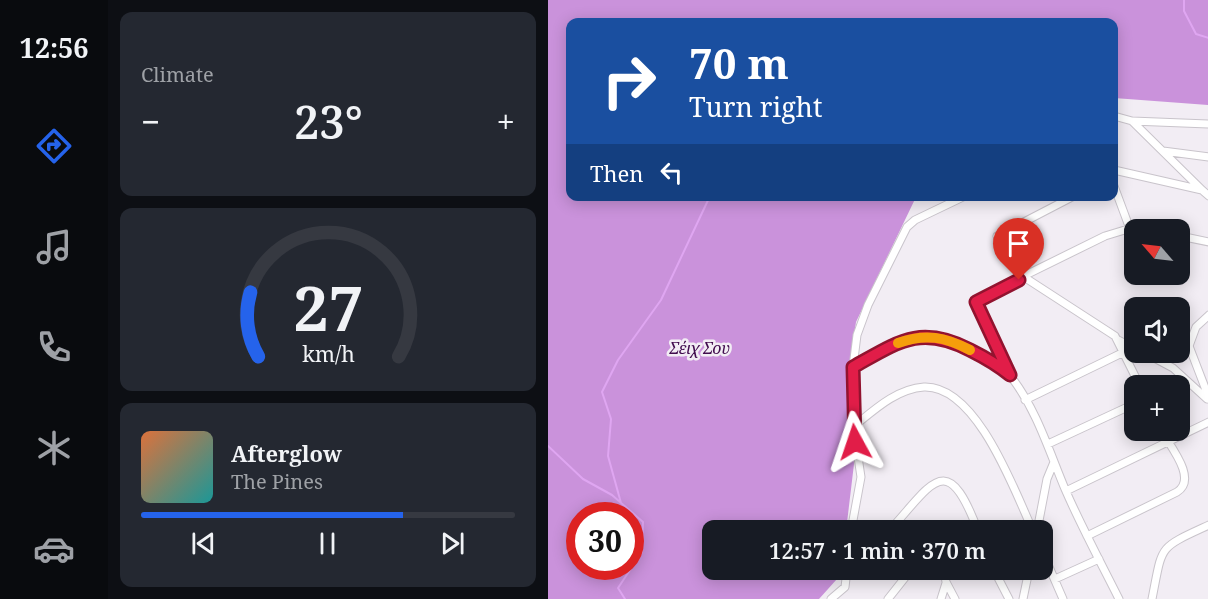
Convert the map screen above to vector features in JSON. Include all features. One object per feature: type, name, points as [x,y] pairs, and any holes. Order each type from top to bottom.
[{"type":"street","points":[[1118,117],[1132,121],[1208,124]]},
{"type":"street","points":[[1132,121],[1208,196]]},
{"type":"street","points":[[1163,151],[1208,157]]},
{"type":"street","points":[[1118,171],[1202,190]]},
{"type":"street","points":[[1118,197],[1126,219]]},
{"type":"street","points":[[853,520],[860,477],[853,427],[853,367],[862,319],[904,231],[915,220],[955,201]]},
{"type":"street","points":[[997,236],[1064,201]]},
{"type":"street","points":[[1119,599],[1066,491],[1048,444],[1010,375],[976,302],[1085,245],[1116,231],[1124,230]]},
{"type":"street","points":[[1190,238],[1208,242]]},
{"type":"street","points":[[1024,277],[1100,324],[1124,342]]},
{"type":"street","points":[[1208,315],[1196,327],[1189,346],[1208,399]]},
{"type":"street","points":[[853,367],[880,351],[904,341],[937,336],[972,351],[1010,375]]},
{"type":"street","points":[[1025,400],[1124,352],[1118,339]]},
{"type":"street","points":[[1164,363],[1173,368],[1208,399]]},
{"type":"street","points":[[853,427],[888,400],[906,391],[925,387],[946,393],[958,401],[980,424],[1029,520]]},
{"type":"street","points":[[1048,444],[1124,409]]},
{"type":"street","points":[[1066,491],[1208,422]]},
{"type":"street","points":[[1087,536],[1182,489],[1186,477],[1168,443]]},
{"type":"street","points":[[1038,520],[1047,479],[1054,462]]},
{"type":"street","points":[[899,520],[931,486],[942,481],[954,484],[961,492],[973,520]]},
{"type":"street","points":[[1152,599],[1159,558],[1164,549],[1208,525]]},
{"type":"street","points":[[1055,579],[1099,559]]},
{"type":"street","points":[[1053,575],[1063,599]]},
{"type":"street","points":[[831,599],[844,590],[846,580]]},
{"type":"street","points":[[888,599],[903,580]]},
{"type":"street","points":[[946,580],[955,599]]},
{"type":"street","points":[[1000,580],[1009,599]]},
{"type":"street","points":[[1024,599],[1027,580]]},
{"type":"street","points":[[941,599],[946,583]]},
{"type":"green space","name":"Σέιχ Σου","points":[[548,0],[1208,0],[1208,105],[1118,98],[1118,18],[566,18],[566,201],[914,201],[856,322],[849,370],[849,421],[854,464],[847,520],[702,520],[702,580],[836,580],[819,599],[548,599]]},
{"type":"waterway","points":[[1184,0],[1184,11],[1196,34],[1209,38]]},
{"type":"waterway","points":[[621,502],[608,456],[611,419],[602,392],[618,360],[661,300],[708,201]]},
{"type":"waterway","points":[[548,446],[583,479],[612,495],[643,522],[642,552],[618,588],[625,599]]},
{"type":"slow traffic","points":[[898,343],[924,336],[937,336],[970,350]]},
{"type":"route","points":[[855,442],[852,417],[853,367],[887,347],[919,337],[940,337],[982,356],[1010,375],[976,302],[977,299],[1019,280]]}]
